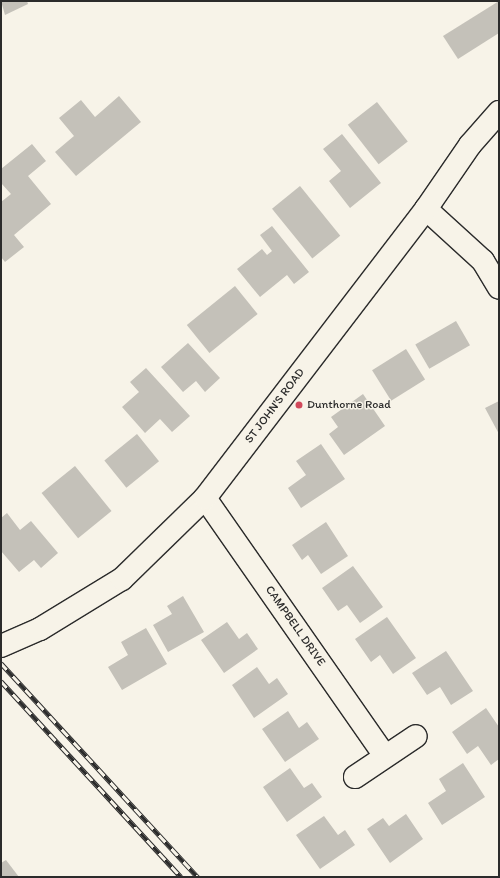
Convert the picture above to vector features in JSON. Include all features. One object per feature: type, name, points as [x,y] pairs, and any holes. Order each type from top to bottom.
[{"type":"street","name":"ST JOHN'S ROAD","points":[[1,646],[40,629],[122,579],[205,498],[426,209],[470,145],[499,112]]},
{"type":"street","points":[[426,209],[483,262],[499,288]]},
{"type":"street","name":"CAMPBELL DRIVE","points":[[205,498],[384,755]]},
{"type":"street","points":[[355,777],[384,755],[416,736]]},
{"type":"building","points":[[1,1],[27,1],[28,4],[5,15]]},
{"type":"building","points":[[499,1],[499,33],[458,59],[443,36]]},
{"type":"building","points":[[119,96],[141,122],[76,176],[55,152],[74,136],[59,118],[81,100],[95,117]]},
{"type":"building","points":[[377,102],[408,141],[379,164],[348,125]]},
{"type":"building","points":[[342,134],[381,183],[350,208],[329,181],[341,171],[323,149]]},
{"type":"building","points":[[32,144],[46,161],[28,176],[51,204],[14,235],[24,247],[5,262],[1,257],[1,202],[11,194],[1,183],[1,169]]},
{"type":"building","points":[[300,186],[340,236],[312,258],[272,209]]},
{"type":"building","points":[[272,226],[309,272],[294,284],[287,275],[260,297],[237,269],[262,249],[267,255],[272,251],[260,235]]},
{"type":"building","points":[[235,286],[258,314],[209,353],[187,325]]},
{"type":"building","points":[[456,321],[470,345],[429,369],[415,344]]},
{"type":"building","points":[[188,343],[220,378],[205,392],[196,381],[183,392],[161,367]]},
{"type":"building","points":[[406,349],[425,380],[391,401],[372,370]]},
{"type":"building","points":[[146,368],[190,416],[172,432],[160,419],[145,433],[122,407],[139,392],[130,382]]},
{"type":"building","points":[[363,394],[385,426],[344,455],[329,434],[338,427],[331,417]]},
{"type":"building","points":[[499,401],[499,434],[485,408]]},
{"type":"building","points":[[137,434],[159,461],[126,488],[104,460]]},
{"type":"building","points":[[321,444],[345,479],[301,508],[288,488],[306,475],[296,461]]},
{"type":"building","points":[[75,466],[112,511],[78,538],[42,493]]},
{"type":"building","points":[[7,513],[20,530],[31,521],[58,553],[41,568],[34,560],[19,572],[1,551],[1,518]]},
{"type":"building","points":[[326,522],[348,556],[321,574],[308,555],[302,560],[292,545]]},
{"type":"building","points":[[353,566],[383,607],[360,623],[347,605],[338,611],[322,588]]},
{"type":"building","points":[[183,596],[204,632],[168,652],[153,625],[172,614],[167,606]]},
{"type":"building","points":[[387,617],[416,658],[393,674],[380,655],[371,662],[355,639]]},
{"type":"building","points":[[227,622],[239,639],[247,633],[258,649],[224,673],[201,640]]},
{"type":"building","points":[[146,628],[167,664],[122,690],[108,667],[128,655],[121,642]]},
{"type":"building","points":[[446,651],[473,691],[451,705],[440,687],[427,695],[412,673]]},
{"type":"building","points":[[257,667],[269,684],[277,678],[288,694],[254,718],[232,685]]},
{"type":"building","points":[[486,708],[499,727],[499,759],[491,765],[478,746],[467,754],[452,732]]},
{"type":"building","points":[[288,711],[299,728],[307,722],[319,739],[285,762],[262,729]]},
{"type":"building","points":[[463,763],[485,797],[442,825],[428,803],[446,791],[439,779]]},
{"type":"building","points":[[290,768],[304,788],[312,783],[322,797],[287,822],[263,787]]},
{"type":"building","points":[[406,814],[423,839],[390,863],[367,829],[383,818],[389,826]]},
{"type":"building","points":[[324,816],[338,835],[345,830],[355,845],[320,869],[296,835]]},
{"type":"building","points":[[6,860],[19,877],[1,877],[1,863]]},
{"type":"railway","points":[[1,663],[198,877]]},
{"type":"railway","points":[[1,681],[181,877]]},
{"type":"place","name":"Dunthorne Road","points":[[299,405]]}]
